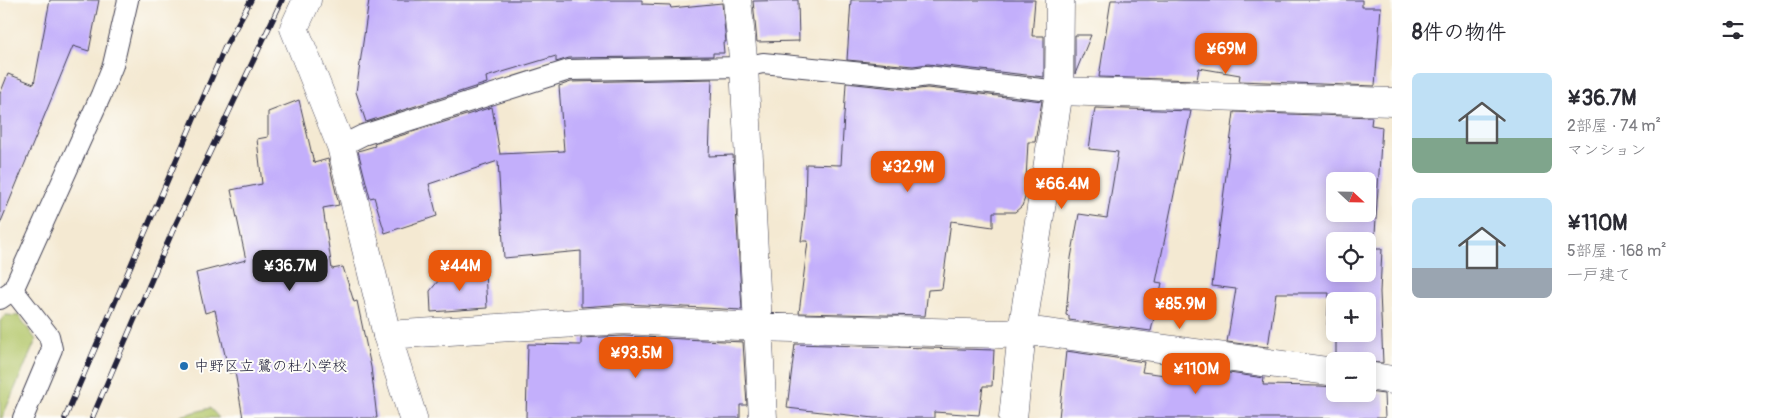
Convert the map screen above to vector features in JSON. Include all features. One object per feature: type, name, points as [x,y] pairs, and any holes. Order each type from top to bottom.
[{"type":"street","points":[[307,0],[294,28],[341,146],[387,335],[413,418]]},
{"type":"street","points":[[738,0],[744,67],[763,418]]},
{"type":"street","points":[[1013,418],[1022,332],[1059,91],[1060,0]]},
{"type":"street","points":[[1059,91],[1392,102]]},
{"type":"street","points":[[387,335],[624,320],[758,327],[1001,334],[1041,332],[1326,371]]},
{"type":"street","points":[[1376,377],[1392,380]]},
{"type":"lane","points":[[23,418],[52,349],[49,336],[6,294],[101,95],[113,65],[128,0]]},
{"type":"lane","points":[[341,146],[363,135],[569,70],[744,67],[763,63],[913,78],[927,76],[1059,91]]},
{"type":"green space","points":[[6,315],[19,316],[36,340],[2,418],[0,418],[0,321]]},
{"type":"green space","points":[[210,408],[219,418],[173,418]]},
{"type":"building","points":[[50,0],[99,0],[89,51],[73,46],[0,224],[0,94],[8,74],[34,84]]},
{"type":"building","points":[[369,0],[642,0],[642,4],[670,5],[671,8],[722,3],[726,42],[723,42],[724,53],[713,53],[713,56],[569,58],[556,62],[556,56],[486,77],[487,83],[366,122],[356,92]]},
{"type":"building","points":[[798,0],[799,41],[757,42],[753,1]]},
{"type":"building","points":[[851,0],[1035,0],[1032,36],[1044,36],[1044,77],[928,64],[913,66],[847,60]]},
{"type":"building","points":[[1111,0],[1362,0],[1362,7],[1381,7],[1375,86],[1239,81],[1240,75],[1199,68],[1197,80],[1099,77]]},
{"type":"building","points":[[1075,35],[1091,35],[1075,74]]},
{"type":"building","points":[[712,79],[709,156],[733,155],[742,310],[625,304],[581,307],[581,251],[504,258],[498,161],[429,184],[437,216],[385,233],[374,197],[370,198],[358,151],[375,146],[374,144],[492,107],[500,154],[564,151],[559,86],[571,82]]},
{"type":"building","points":[[846,83],[912,90],[927,88],[1042,101],[1035,142],[1028,142],[1025,198],[1022,206],[1015,212],[993,212],[993,227],[951,221],[942,289],[928,290],[925,316],[799,313],[808,241],[801,241],[805,211],[806,164],[841,165]]},
{"type":"building","points":[[299,100],[314,163],[328,159],[339,205],[323,208],[332,269],[343,267],[354,302],[357,301],[371,367],[377,418],[243,418],[235,372],[229,373],[215,310],[205,313],[196,273],[246,260],[231,190],[262,184],[257,139],[268,137],[268,112]]},
{"type":"building","points":[[1095,108],[1191,111],[1156,282],[1162,283],[1151,331],[1069,320],[1069,316],[1066,315],[1071,258],[1079,214],[1107,218],[1118,152],[1089,149]]},
{"type":"building","points":[[1234,112],[1372,117],[1371,125],[1382,127],[1376,218],[1376,172],[1326,172],[1326,222],[1376,222],[1375,232],[1326,232],[1326,282],[1376,282],[1376,249],[1382,249],[1380,292],[1383,363],[1376,363],[1376,352],[1336,352],[1336,342],[1376,342],[1376,292],[1276,293],[1268,347],[1227,342],[1236,289],[1212,286]]},
{"type":"building","points":[[485,271],[487,308],[431,312],[430,291],[443,275]]},
{"type":"building","points":[[624,336],[743,342],[747,405],[740,405],[740,418],[526,418],[528,344],[581,345],[581,338]]},
{"type":"building","points":[[795,344],[994,350],[992,386],[983,386],[979,415],[934,412],[934,418],[874,418],[787,408]]},
{"type":"building","points":[[1066,351],[1144,362],[1142,372],[1220,382],[1222,372],[1264,378],[1263,385],[1326,386],[1326,402],[1376,402],[1376,393],[1384,394],[1385,418],[1059,418]]},
{"type":"railway","points":[[65,418],[225,47],[251,0]]},
{"type":"railway","points":[[92,418],[173,230],[282,0]]},
{"type":"place","name":"中野区立 鷺の杜小学校","points":[[184,366]]}]
